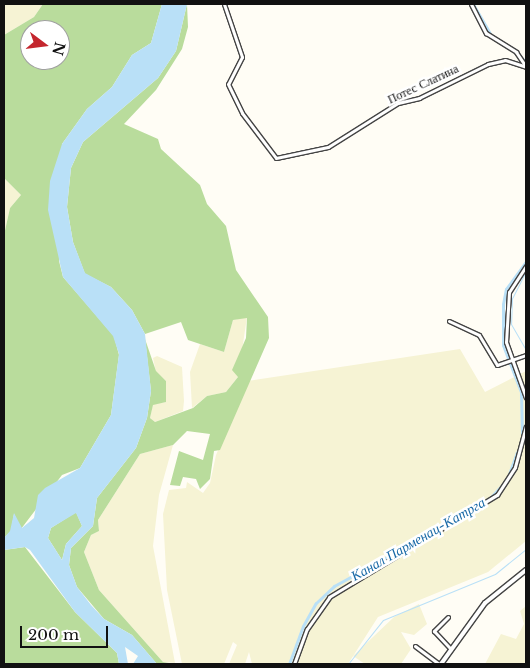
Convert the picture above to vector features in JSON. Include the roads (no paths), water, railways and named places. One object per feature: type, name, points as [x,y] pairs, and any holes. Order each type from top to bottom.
[{"type":"street","name":"Потес Слатина","points":[[224,4],[242,57],[228,84],[242,113],[276,158],[328,147],[398,103],[419,98],[488,64],[505,60],[526,67]]},
{"type":"street","points":[[470,4],[486,33],[516,52],[526,67]]},
{"type":"street","points":[[526,266],[514,283],[507,304],[506,342],[526,398]]},
{"type":"street","points":[[449,321],[477,333],[495,364],[505,365],[526,355]]},
{"type":"street","points":[[294,664],[307,629],[329,596],[497,495],[515,467],[526,426]]},
{"type":"street","points":[[415,646],[440,664],[485,603],[526,570]]},
{"type":"street","points":[[448,617],[434,631],[451,649]]},
{"type":"water","points":[[162,4],[187,4],[176,51],[158,78],[83,142],[71,168],[67,207],[73,242],[85,273],[111,287],[132,310],[145,334],[151,391],[147,418],[136,448],[97,498],[93,526],[71,548],[69,565],[77,587],[91,605],[104,619],[132,635],[157,664],[133,664],[138,656],[125,647],[128,664],[119,664],[117,653],[75,612],[30,550],[25,547],[4,550],[4,538],[10,531],[14,513],[22,528],[34,518],[38,495],[45,488],[80,468],[111,415],[119,354],[113,336],[63,277],[48,210],[50,181],[62,144],[87,109],[112,87],[132,55],[151,43]],"holes":[[[76,513],[82,526],[66,544],[62,560],[48,538],[51,528]]]},
{"type":"waterway","name":"Канал Парменац-Катрга","points":[[473,4],[491,35]]},
{"type":"waterway","name":"Канал Парменац-Катрга","points":[[507,45],[526,62]]},
{"type":"waterway","name":"Канал Парменац-Катрга","points":[[522,434],[521,392],[503,345],[503,304],[506,289],[526,261]]},
{"type":"waterway","points":[[526,271],[512,298],[511,324],[526,350]]},
{"type":"waterway","name":"Канал Парменац-Катрга","points":[[509,474],[517,452]]},
{"type":"waterway","name":"Канал Парменац-Катрга","points":[[490,498],[501,486]]},
{"type":"waterway","name":"Канал Парменац-Катрга","points":[[289,664],[303,626],[316,603],[334,586],[438,529]]},
{"type":"waterway","points":[[348,664],[383,620],[495,574],[526,549]]}]
